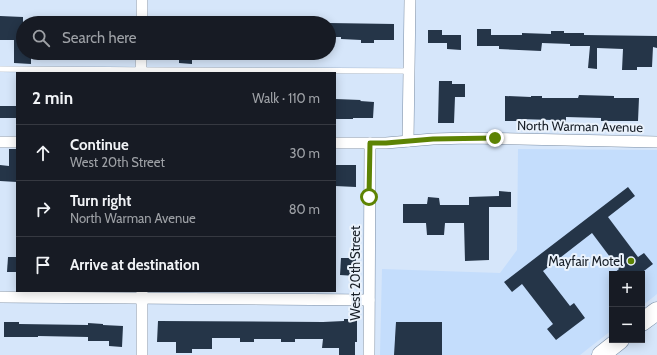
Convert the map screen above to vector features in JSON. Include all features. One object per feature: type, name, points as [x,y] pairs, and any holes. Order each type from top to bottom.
[{"type":"main road","points":[[645,320],[657,311]]},
{"type":"main road","points":[[601,355],[616,343]]},
{"type":"street","points":[[142,0],[142,16]]},
{"type":"street","points":[[408,141],[410,0]]},
{"type":"street","points":[[141,60],[141,72]]},
{"type":"street","name":"North Warman Avenue","points":[[336,143],[386,143],[469,138],[657,142]]},
{"type":"street","points":[[0,142],[16,142]]},
{"type":"street","name":"West 20th Street","points":[[369,355],[368,300],[370,143]]},
{"type":"street","points":[[142,295],[142,355]]},
{"type":"street","points":[[0,297],[142,295],[368,300]]},
{"type":"lane","points":[[0,68],[141,72],[409,71]]},
{"type":"shaded area","points":[[518,149],[657,150],[657,294],[645,304],[645,271],[609,271],[609,332],[580,355],[380,355],[382,269],[500,273],[517,250]]},
{"type":"building","points":[[0,16],[16,17],[16,60],[31,60],[31,64],[14,63],[14,40],[0,40]]},
{"type":"building","points":[[336,23],[394,24],[394,40],[374,40],[374,43],[361,43],[361,40],[341,39],[341,37],[336,37]]},
{"type":"building","points":[[477,29],[491,29],[491,35],[522,35],[522,33],[551,34],[551,31],[564,31],[564,33],[584,33],[584,35],[657,36],[657,48],[653,47],[652,67],[637,67],[637,70],[622,70],[623,49],[597,48],[597,69],[588,68],[590,46],[570,46],[570,44],[542,43],[541,51],[499,49],[499,46],[477,46]]},
{"type":"building","points":[[428,30],[442,30],[442,35],[461,35],[461,50],[447,49],[447,43],[428,43]]},
{"type":"building","points":[[179,60],[192,60],[192,64],[179,63]]},
{"type":"building","points":[[439,81],[452,81],[452,84],[465,84],[465,97],[455,97],[454,123],[438,123]]},
{"type":"building","points":[[579,95],[614,96],[614,98],[639,98],[638,121],[601,121],[601,118],[566,117],[566,122],[518,119],[518,121],[505,121],[505,96],[578,98]]},
{"type":"building","points":[[336,99],[374,102],[373,118],[336,119]]},
{"type":"building","points":[[0,106],[16,106],[16,118],[0,118]]},
{"type":"building","points":[[9,149],[16,149],[16,182],[0,181],[0,165],[9,166]]},
{"type":"building","points":[[336,165],[356,165],[356,187],[336,186]]},
{"type":"building","name":"Mayfair Motel","points":[[628,187],[635,196],[608,217],[638,257],[644,253],[653,264],[644,271],[617,271],[619,269],[592,233],[543,271],[570,306],[574,303],[585,318],[556,340],[547,329],[553,324],[522,284],[512,292],[504,282]]},
{"type":"building","points":[[499,191],[511,192],[511,207],[489,207],[489,260],[465,261],[464,223],[445,223],[444,235],[427,235],[426,223],[403,223],[403,204],[427,204],[428,197],[439,198],[440,205],[469,205],[469,197],[499,196]]},
{"type":"building","points":[[8,257],[16,257],[16,272],[7,272]]},
{"type":"building","points":[[341,258],[356,258],[356,276],[340,275]]},
{"type":"building","points":[[344,319],[357,319],[357,342],[355,342],[355,355],[339,355],[339,348],[322,348],[323,339],[295,339],[295,342],[281,342],[281,339],[254,339],[254,342],[240,342],[240,338],[212,338],[212,349],[192,349],[192,353],[176,353],[176,342],[157,342],[158,321],[323,322],[344,321]]},
{"type":"building","points":[[4,322],[19,322],[19,324],[88,325],[88,323],[123,326],[122,347],[109,346],[109,341],[88,341],[88,337],[4,337]]},
{"type":"building","points":[[396,322],[442,322],[442,355],[394,355]]},
{"type":"place","name":"Mayfair Motel","points":[[631,261]]},
{"type":"route","points":[[369,197],[370,143],[433,139],[495,138]]}]
